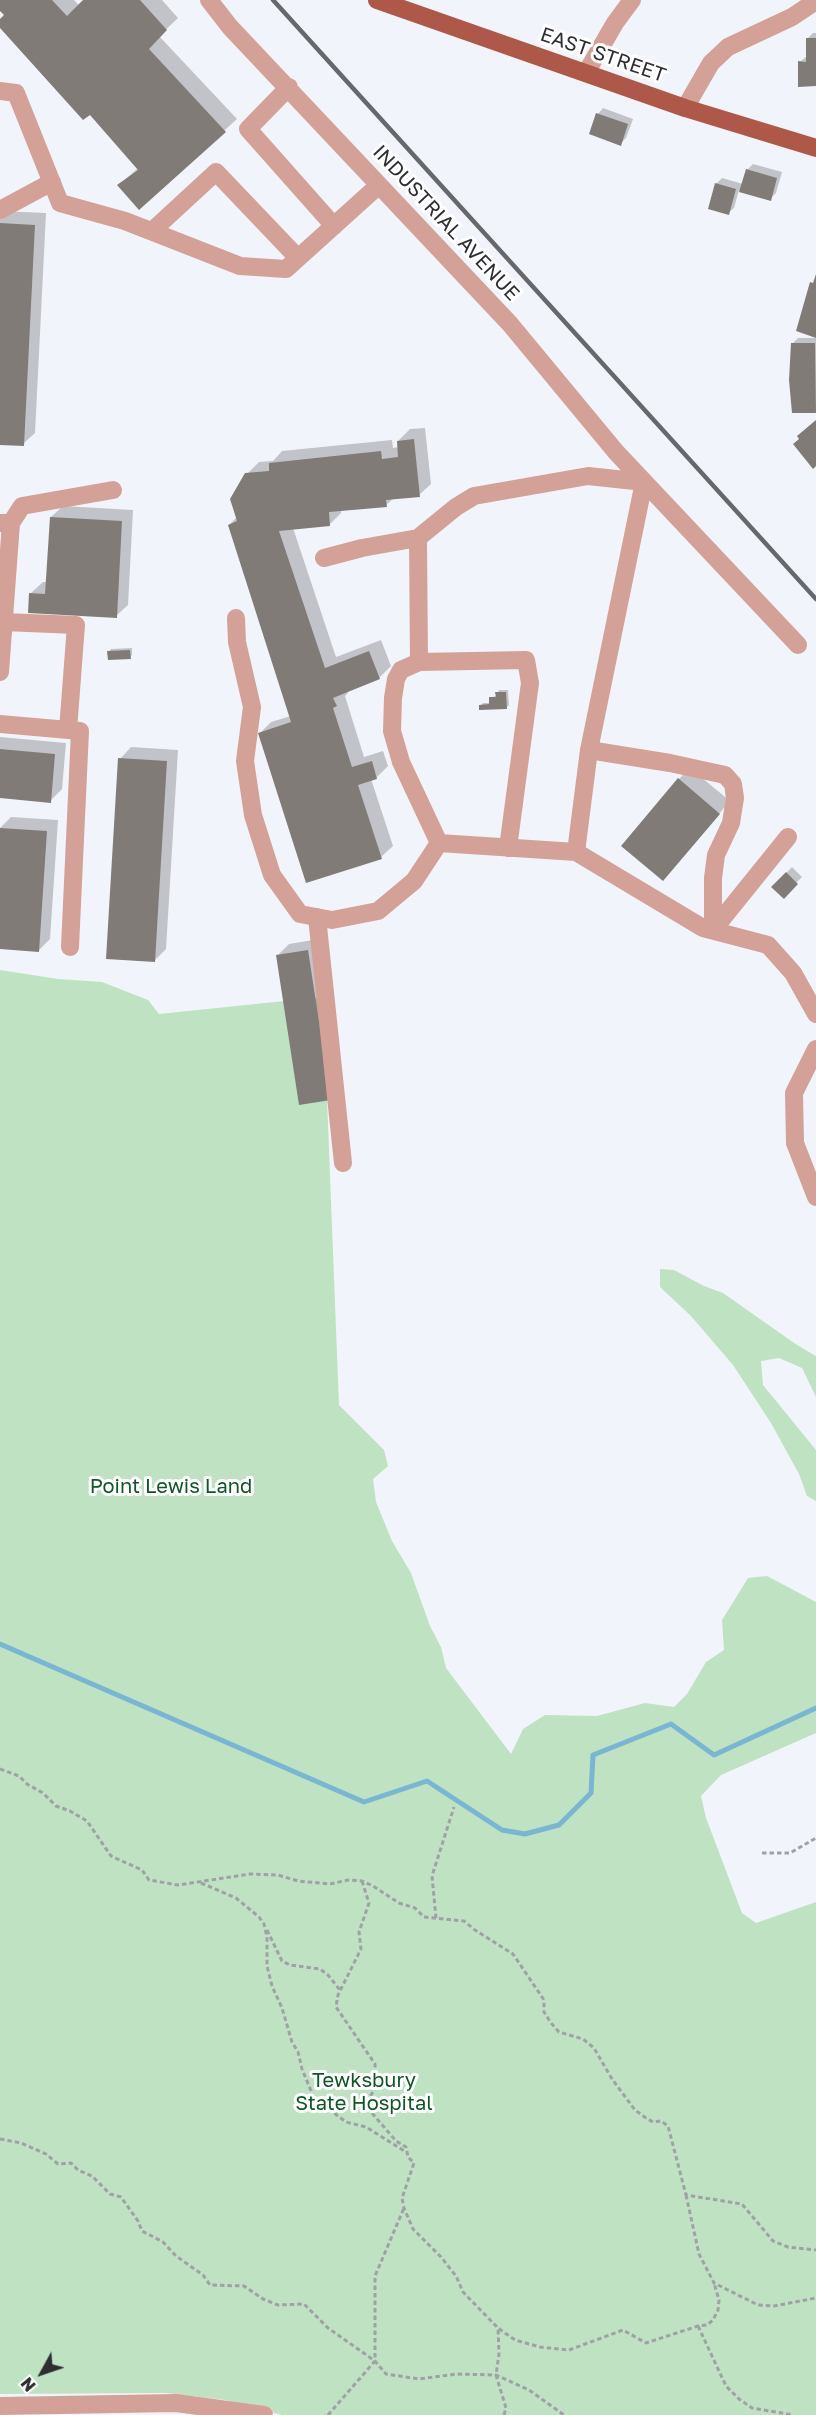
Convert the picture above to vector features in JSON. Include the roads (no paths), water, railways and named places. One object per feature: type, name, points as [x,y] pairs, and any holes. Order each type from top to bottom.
[{"type":"main road","name":"EAST STREET","points":[[377,0],[685,108],[816,148]]},
{"type":"street","name":"INDUSTRIAL AVENUE","points":[[209,0],[230,27],[510,324],[616,452],[798,645]]},
{"type":"street","points":[[586,73],[615,23],[632,0]]},
{"type":"street","points":[[685,108],[711,63],[728,47],[792,17],[816,1]]},
{"type":"street","points":[[289,87],[248,129],[334,226]]},
{"type":"street","points":[[0,91],[16,93],[60,203],[152,231],[240,266],[286,269],[379,185]]},
{"type":"street","points":[[152,231],[216,172],[298,258]]},
{"type":"street","points":[[0,210],[52,182]]},
{"type":"street","points":[[324,558],[362,548],[418,538],[456,507],[474,496],[588,476],[644,482],[589,750],[576,852]]},
{"type":"street","points":[[0,672],[4,622],[5,523],[22,506],[113,490]]},
{"type":"street","points":[[418,538],[419,662]]},
{"type":"street","points":[[236,618],[237,642],[252,707],[244,761],[253,815],[272,875],[300,914],[332,920],[378,911],[414,881],[439,843]]},
{"type":"street","points":[[4,622],[76,625],[68,730]]},
{"type":"street","points":[[439,843],[401,762],[392,731],[396,679],[401,670],[419,662],[526,660],[530,683],[508,848]]},
{"type":"street","points":[[0,724],[80,731],[70,947]]},
{"type":"street","points":[[589,750],[670,763],[725,775],[733,784],[735,798],[731,823],[716,855],[713,878],[713,930]]},
{"type":"street","points":[[713,930],[788,837]]},
{"type":"street","points":[[439,843],[576,852],[703,928],[768,945],[793,973],[816,1014]]},
{"type":"street","points":[[317,917],[343,1163]]},
{"type":"street","points":[[816,1049],[794,1093],[795,1143],[816,1197]]},
{"type":"street","points":[[0,2406],[177,2403],[264,2415]]},
{"type":"waterway","points":[[0,1644],[364,1802],[427,1781],[502,1830],[525,1834],[559,1825],[591,1793],[593,1755],[671,1724],[714,1755],[816,1708]]},
{"type":"railway","points":[[273,0],[816,599]]},
{"type":"park label","name":"Point Lewis Land","points":[[171,1487]]},
{"type":"park label","name":"Tewksbury State Hospital","points":[[364,2092]]}]
